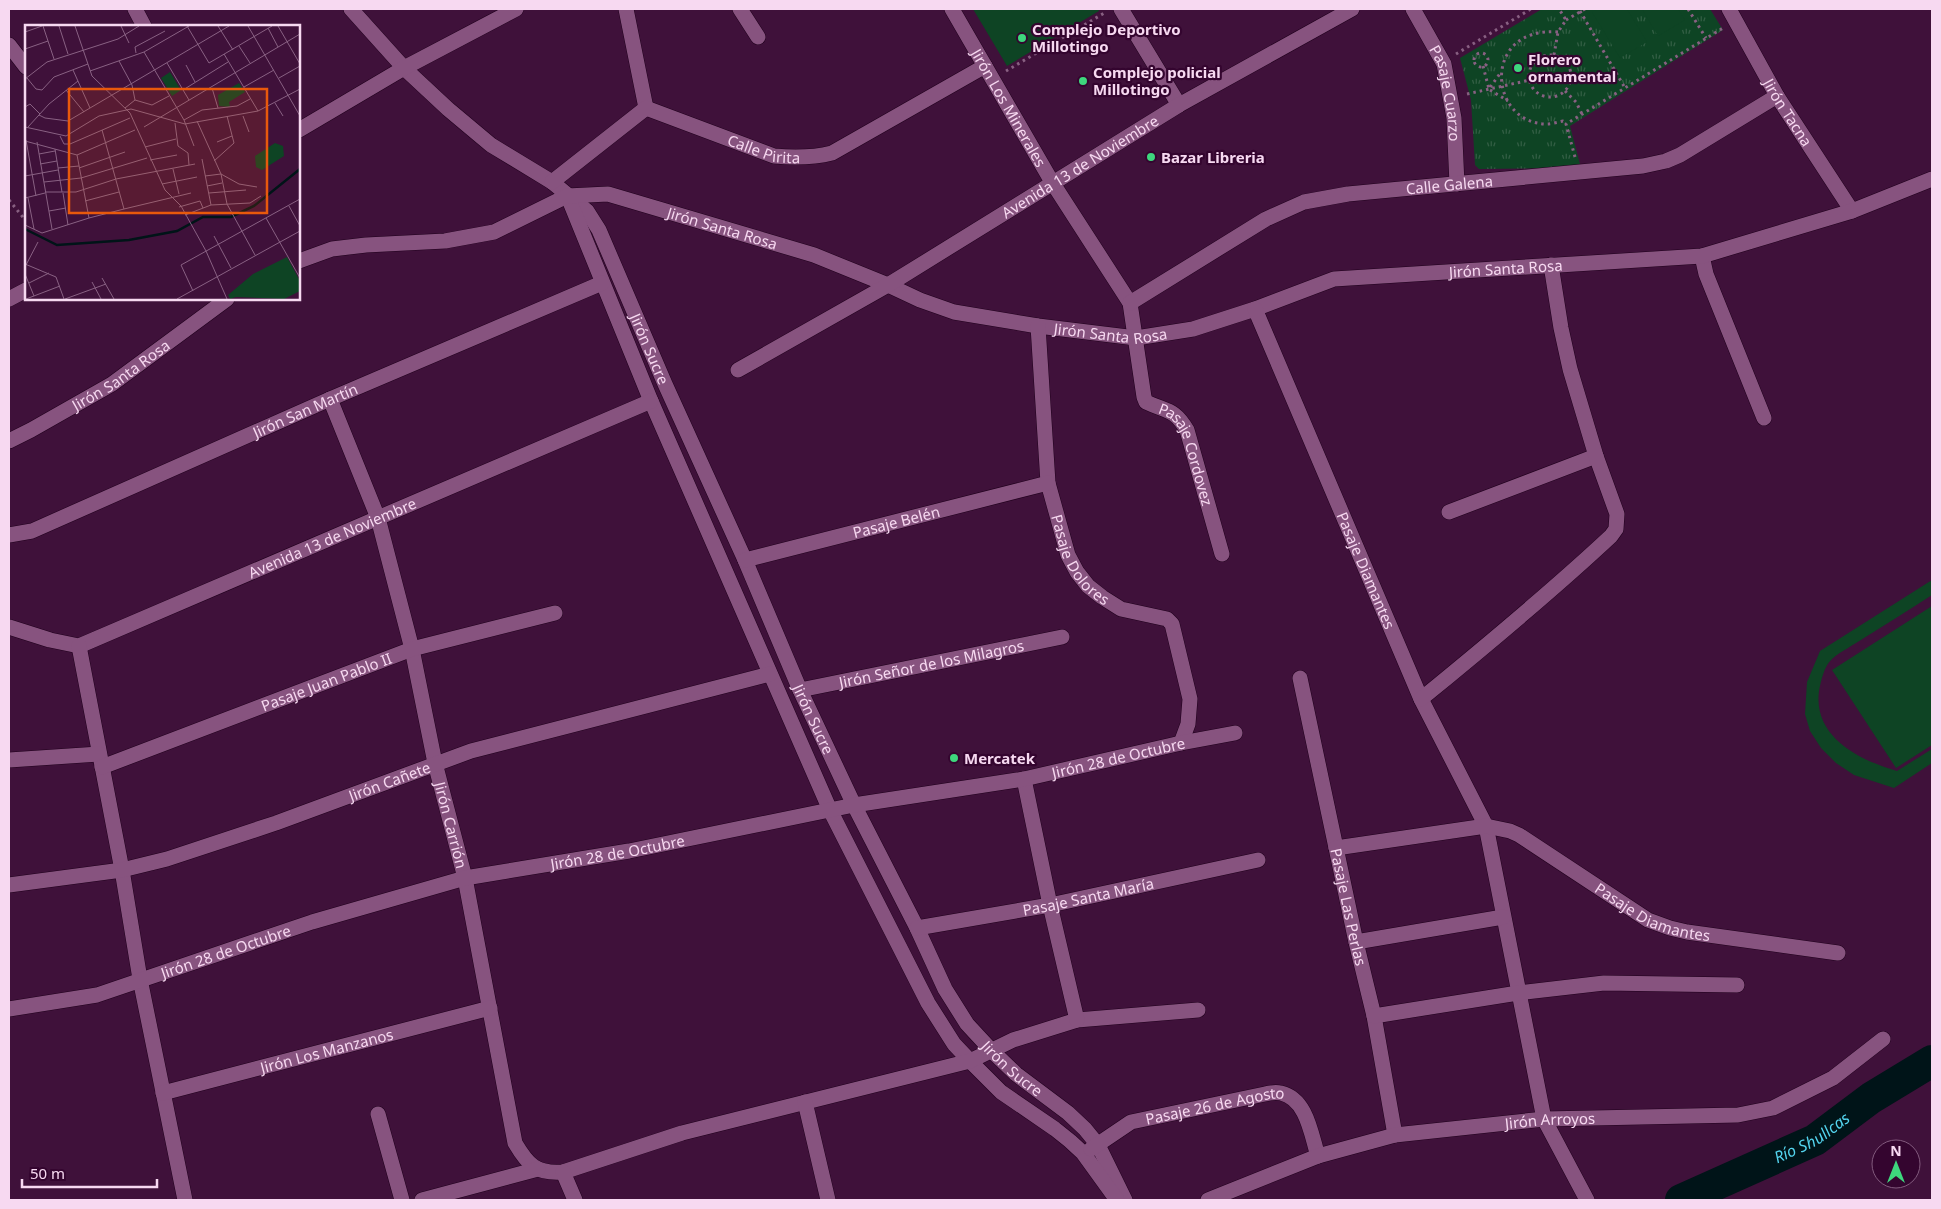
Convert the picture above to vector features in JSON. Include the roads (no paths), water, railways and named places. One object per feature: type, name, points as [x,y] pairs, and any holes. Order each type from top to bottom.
[{"type":"street","points":[[135,9],[143,25]]},
{"type":"street","name":"Jirón Sucre","points":[[351,9],[404,68],[448,109],[491,145],[552,182],[587,211],[600,230],[665,384],[745,560],[800,690],[854,805],[917,928],[945,989],[967,1024],[992,1051],[1016,1074],[1074,1118],[1085,1129],[1098,1145],[1125,1200]]},
{"type":"street","points":[[300,129],[404,68],[516,9]]},
{"type":"street","points":[[552,182],[646,108],[626,9]]},
{"type":"street","points":[[740,9],[758,37]]},
{"type":"street","name":"Jirón Los Minerales","points":[[952,9],[1052,182],[1130,303],[1136,338]]},
{"type":"street","points":[[1121,9],[1179,104]]},
{"type":"street","name":"Avenida 13 de Noviembre","points":[[738,370],[888,284],[1179,104],[1352,9]]},
{"type":"street","name":"Pasaje Cuarzo","points":[[1413,9],[1442,61],[1454,118],[1457,184]]},
{"type":"street","name":"Jirón Tacna","points":[[1726,14],[1852,211]]},
{"type":"street","points":[[9,45],[25,66]]},
{"type":"street","name":"Calle Pirita","points":[[646,108],[774,156],[812,158],[832,153],[985,66]]},
{"type":"street","name":"Calle Galena","points":[[1130,303],[1266,219],[1304,202],[1348,194],[1643,166],[1666,161],[1680,155],[1777,96]]},
{"type":"street","name":"Jirón Santa Rosa","points":[[300,261],[332,248],[444,241],[494,232],[567,196],[608,194],[814,255],[888,284],[920,300],[954,312],[1038,326],[1136,338],[1193,329],[1334,280],[1702,256],[1852,211],[1932,179]]},
{"type":"street","name":"Jirón Sucre","points":[[567,196],[651,401],[830,810],[928,1002],[954,1044],[970,1061],[1001,1092],[1055,1129],[1083,1153],[1117,1200]]},
{"type":"street","points":[[1702,256],[1706,274],[1764,418]]},
{"type":"street","points":[[1421,699],[1506,631],[1611,536],[1616,528],[1617,514],[1596,456],[1570,369],[1561,328],[1552,265]]},
{"type":"street","name":"Jirón San Martín","points":[[9,535],[32,531],[330,399],[602,283]]},
{"type":"street","points":[[9,299],[25,291]]},
{"type":"street","name":"Jirón Santa Rosa","points":[[9,441],[112,384],[226,300]]},
{"type":"street","name":"Pasaje Diamantes","points":[[1254,309],[1421,699],[1486,826],[1544,1119],[1578,1187],[1587,1200]]},
{"type":"street","name":"Pasaje Dolores","points":[[1038,326],[1048,483],[1068,555],[1077,572],[1088,586],[1121,609],[1167,619],[1172,624],[1190,699],[1188,724],[1181,743]]},
{"type":"street","name":"Pasaje Cordovez","points":[[1136,338],[1144,397],[1146,402],[1176,415],[1187,430],[1222,554]]},
{"type":"street","name":"Jirón Carrión","points":[[330,399],[378,518],[412,649],[435,763],[465,878],[515,1143],[525,1160],[538,1169]]},
{"type":"street","name":"Avenida 13 de Noviembre","points":[[79,646],[651,401]]},
{"type":"street","points":[[1449,512],[1596,456]]},
{"type":"street","name":"Pasaje Belén","points":[[745,560],[1048,483]]},
{"type":"street","name":"Pasaje Juan Pablo II","points":[[9,760],[101,761],[412,649],[555,613]]},
{"type":"street","points":[[9,627],[50,640],[79,646],[122,870],[140,979],[185,1200]]},
{"type":"street","name":"Jirón Señor de los Milagros","points":[[800,690],[1062,637]]},
{"type":"street","name":"Jirón Cañete","points":[[9,885],[122,870],[167,859],[268,825],[471,751],[770,674]]},
{"type":"street","name":"Pasaje Las Perlas","points":[[1300,678],[1356,942],[1374,1016],[1395,1135]]},
{"type":"street","name":"Jirón 28 de Octubre","points":[[9,1009],[97,995],[312,922],[465,878],[629,851],[854,805],[1024,779],[1181,743],[1235,733]]},
{"type":"street","points":[[1024,779],[1050,905],[1077,1020]]},
{"type":"street","points":[[1336,848],[1486,826]]},
{"type":"street","name":"Pasaje Diamantes","points":[[1486,826],[1519,835],[1648,920],[1670,928],[1838,953]]},
{"type":"street","name":"Pasaje Santa María","points":[[917,928],[1050,905],[1258,860]]},
{"type":"street","points":[[1356,942],[1503,916]]},
{"type":"street","points":[[1374,1016],[1518,993],[1604,984],[1737,985]]},
{"type":"street","name":"Jirón Los Manzanos","points":[[163,1093],[490,1008]]},
{"type":"street","points":[[422,1200],[538,1169],[564,1172],[682,1132],[970,1061],[1013,1040],[1077,1020],[1198,1010]]},
{"type":"street","name":"Jirón Arroyos","points":[[1208,1200],[1318,1156],[1395,1135],[1544,1119],[1738,1115],[1773,1108],[1833,1078],[1883,1039]]},
{"type":"street","name":"Pasaje 26 de Agosto","points":[[1083,1153],[1131,1122],[1264,1094],[1280,1093],[1293,1099],[1303,1111],[1318,1156]]},
{"type":"street","points":[[805,1102],[828,1200]]},
{"type":"street","points":[[378,1114],[402,1200]]},
{"type":"street","points":[[564,1172],[576,1200]]},
{"type":"waterway","name":"Río Shullcas","points":[[1681,1200],[1815,1140],[1871,1098],[1932,1061]]},
{"type":"place","name":"Complejo Deportivo Millotingo","points":[[1022,38]]},
{"type":"place","name":"Florero ornamental","points":[[1518,68]]},
{"type":"place","name":"Complejo policial Millotingo","points":[[1083,81]]},
{"type":"place","name":"Bazar Libreria","points":[[1151,157]]},
{"type":"place","name":"Mercatek","points":[[954,758]]}]
